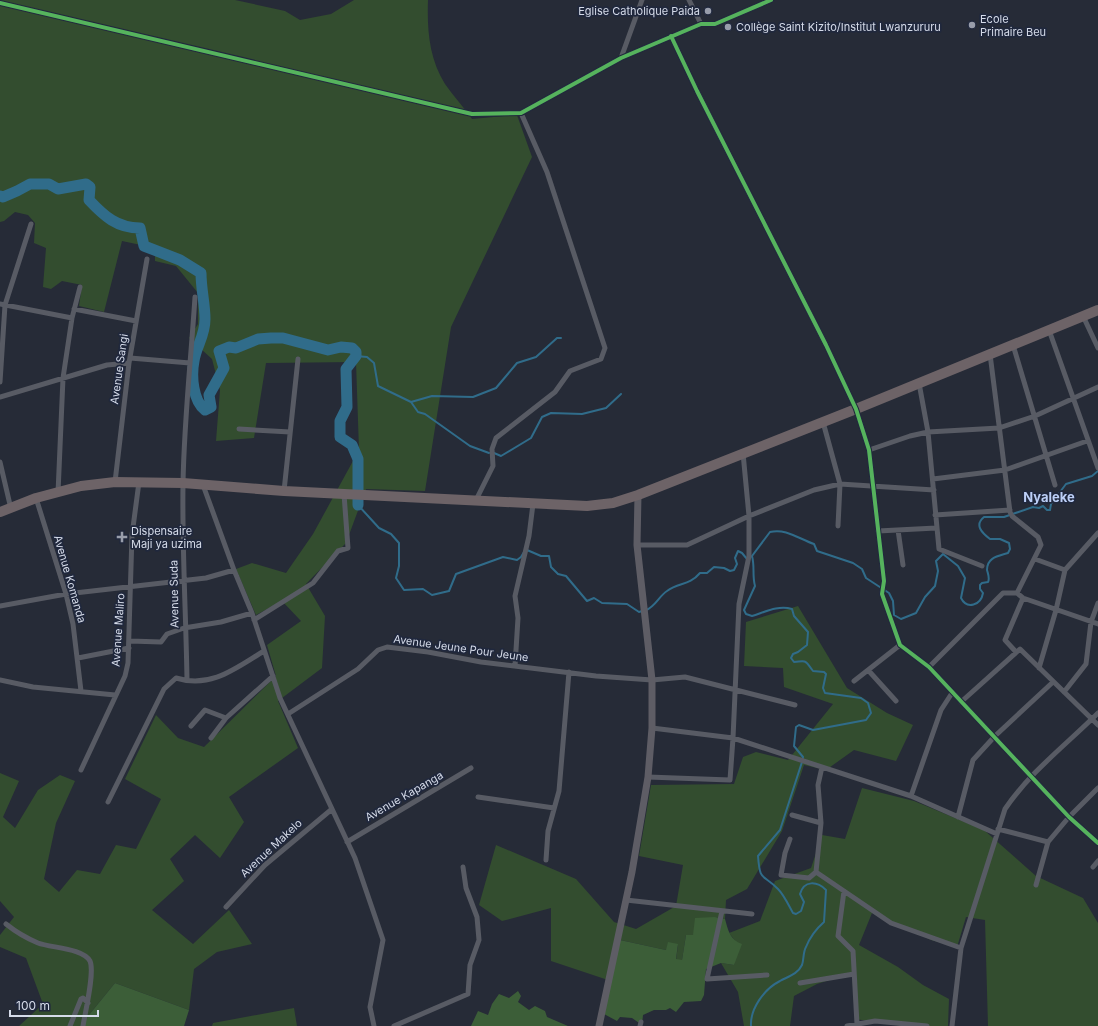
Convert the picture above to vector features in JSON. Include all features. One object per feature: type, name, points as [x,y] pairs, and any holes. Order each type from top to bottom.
[{"type":"highway","points":[[0,512],[36,498],[81,486],[115,482],[203,485],[284,491],[533,504],[587,506],[613,503],[638,495],[856,409],[1098,310]]},
{"type":"street","points":[[621,58],[642,0]]},
{"type":"street","points":[[689,0],[701,24]]},
{"type":"street","points":[[0,3],[472,114],[521,113],[621,58],[701,24],[715,24],[771,0]]},
{"type":"street","points":[[671,36],[697,91],[826,345],[856,409],[869,450],[884,581],[882,594],[900,645],[929,667],[1069,817],[1098,843]]},
{"type":"street","points":[[476,500],[493,466],[492,449],[496,438],[554,392],[570,371],[577,370],[601,358],[606,348],[547,172],[521,113]]},
{"type":"street","points":[[0,382],[2,305],[31,224]]},
{"type":"street","name":"Avenue Sangi","points":[[115,482],[129,360],[147,260]]},
{"type":"street","points":[[58,493],[63,378],[72,318],[80,287]]},
{"type":"street","name":"Avenue Suda","points":[[186,680],[183,581],[184,430],[195,297]]},
{"type":"street","points":[[2,305],[72,318]]},
{"type":"street","points":[[74,309],[136,321]]},
{"type":"street","points":[[1083,316],[1098,348]]},
{"type":"street","points":[[1049,330],[1072,399],[1098,468]]},
{"type":"street","points":[[1012,345],[1055,485]]},
{"type":"street","points":[[990,354],[1011,513],[1038,538],[1041,546],[1017,593]]},
{"type":"street","points":[[284,491],[298,359]]},
{"type":"street","points":[[0,397],[107,365],[129,360],[190,363]]},
{"type":"street","points":[[919,383],[928,432],[939,549],[982,566]]},
{"type":"street","points":[[869,450],[910,436],[928,432],[999,428],[1035,416],[1098,387]]},
{"type":"street","points":[[823,422],[840,484],[838,526]]},
{"type":"street","points":[[239,429],[290,432]]},
{"type":"street","points":[[933,479],[1005,470],[1046,457],[1087,441]]},
{"type":"street","points":[[648,777],[730,780],[734,738],[739,604],[749,558],[749,516],[743,453]]},
{"type":"street","points":[[0,462],[11,509]]},
{"type":"street","name":"Avenue Maliro","points":[[81,770],[125,676],[130,641],[132,535],[139,482]]},
{"type":"street","points":[[638,545],[687,546],[749,516],[814,490],[840,484],[934,490]]},
{"type":"street","points":[[203,485],[234,570],[252,613],[264,651],[288,714],[355,858],[383,940],[370,1007],[374,1026]]},
{"type":"street","points":[[254,620],[313,583],[338,551],[348,548],[352,494]]},
{"type":"street","points":[[599,1026],[626,900],[648,777],[652,728],[652,680],[638,545],[638,495]]},
{"type":"street","name":"Avenue Komanda","points":[[36,498],[66,594],[73,624],[81,691]]},
{"type":"street","points":[[515,666],[518,618],[515,596],[529,536],[533,504]]},
{"type":"street","points":[[935,515],[1011,513]]},
{"type":"street","points":[[878,531],[936,528]]},
{"type":"street","points":[[898,530],[903,565]]},
{"type":"street","points":[[1039,668],[1056,610],[1065,570],[1098,533]]},
{"type":"street","points":[[1035,559],[1065,570]]},
{"type":"street","points":[[0,606],[66,594],[131,588],[206,578],[234,570]]},
{"type":"street","points":[[929,667],[1003,593],[1017,593],[1022,598],[1098,624]]},
{"type":"street","points":[[1016,652],[1005,640],[1022,598]]},
{"type":"street","points":[[1064,692],[1086,664],[1091,622],[1098,603]]},
{"type":"street","points":[[130,641],[161,642],[166,634],[184,628],[221,622],[252,613]]},
{"type":"street","points":[[854,681],[900,645]]},
{"type":"street","name":"Avenue Jeune Pour Jeune","points":[[288,714],[358,669],[378,650],[387,647],[428,652],[482,662],[569,672],[652,680],[685,677],[736,688],[795,705]]},
{"type":"street","points":[[78,658],[129,648]]},
{"type":"street","points":[[961,702],[1020,649],[1098,725]]},
{"type":"street","points":[[108,802],[164,689],[176,678],[205,681],[223,676],[264,651]]},
{"type":"street","points":[[868,670],[896,701]]},
{"type":"street","points":[[546,860],[548,831],[559,791],[569,672]]},
{"type":"street","points":[[210,738],[226,718],[273,676]]},
{"type":"street","points":[[0,680],[32,687],[115,695]]},
{"type":"street","points":[[958,817],[973,760],[995,736],[1053,682]]},
{"type":"street","points":[[911,796],[941,710],[952,693]]},
{"type":"street","points":[[191,726],[205,710],[226,718]]},
{"type":"street","points":[[952,1026],[961,948],[1005,809],[1015,794],[1032,776],[1098,713]]},
{"type":"street","points":[[652,728],[734,738],[911,796],[958,817],[998,831],[1048,842]]},
{"type":"street","points":[[790,839],[785,853],[781,875],[809,878],[816,872],[821,823],[818,786],[822,767]]},
{"type":"street","name":"Avenue Kapanga","points":[[347,842],[471,768]]},
{"type":"street","points":[[1036,885],[1048,842],[1069,817],[1098,788]]},
{"type":"street","points":[[478,797],[554,808]]},
{"type":"street","name":"Avenue Makelo","points":[[226,906],[265,865],[332,809]]},
{"type":"street","points":[[792,815],[821,823]]},
{"type":"street","points":[[1093,866],[1098,861]]},
{"type":"street","points":[[394,1026],[468,994],[470,965],[479,940],[477,917],[466,888],[463,867]]},
{"type":"street","points":[[816,872],[891,923],[961,948]]},
{"type":"street","points":[[844,891],[838,936],[853,951],[857,1024]]},
{"type":"street","points":[[626,900],[752,914]]},
{"type":"street","points":[[722,910],[706,979],[767,975]]},
{"type":"street","points":[[6,924],[20,935],[40,944],[83,955],[90,961],[91,969],[88,1003],[83,1026]]},
{"type":"street","points":[[800,984],[854,974]]},
{"type":"street","points":[[70,1026],[81,999],[83,998],[88,1003]]},
{"type":"street","points":[[847,1026],[857,1024],[927,1026]]},
{"type":"green space","points":[[0,0],[235,0],[285,11],[300,20],[331,14],[354,0],[428,0],[428,22],[432,54],[435,64],[445,84],[472,119],[517,115],[532,157],[451,327],[425,491],[366,489],[346,543],[306,584],[325,616],[322,668],[278,701],[298,748],[229,797],[244,822],[220,858],[195,835],[170,859],[184,881],[152,910],[193,944],[229,910],[252,944],[217,952],[194,969],[189,1010],[115,983],[80,1026],[19,1026],[43,1004],[26,958],[0,947],[0,935],[14,917],[0,901],[0,773],[19,781],[3,817],[15,828],[38,790],[60,775],[75,781],[56,823],[44,879],[59,892],[77,870],[100,874],[116,845],[136,849],[161,799],[125,779],[156,715],[178,738],[204,747],[276,676],[267,645],[301,621],[282,601],[256,615],[236,569],[252,563],[286,573],[313,534],[359,450],[356,362],[266,363],[254,438],[216,441],[220,390],[212,359],[189,338],[198,324],[198,293],[176,266],[155,261],[155,248],[122,241],[104,312],[79,306],[82,285],[62,281],[51,289],[43,287],[46,248],[34,243],[35,223],[28,215],[15,212],[4,221],[0,222]]},
{"type":"green space","points":[[798,606],[847,688],[887,713],[913,725],[896,761],[854,750],[826,770],[804,765],[782,831],[747,889],[726,900],[725,919],[715,917],[693,935],[686,935],[682,960],[676,960],[678,945],[666,950],[620,940],[611,981],[551,961],[551,908],[502,921],[479,905],[496,845],[576,879],[614,922],[636,929],[676,906],[683,865],[639,856],[651,785],[734,784],[743,757],[756,752],[788,760],[833,704],[784,687],[783,668],[744,666],[746,622]]},
{"type":"green space","points":[[862,788],[914,801],[984,830],[1036,876],[1083,898],[1098,923],[1098,1026],[988,1026],[985,920],[966,917],[957,947],[931,940],[872,913],[859,945],[898,967],[923,985],[949,999],[948,1026],[903,1026],[855,1019],[852,973],[817,984],[794,996],[790,1026],[744,1026],[738,992],[721,963],[734,965],[736,942],[729,933],[760,921],[775,881],[811,868],[822,835],[845,839]]},
{"type":"green space","points":[[715,917],[725,919],[732,937],[742,944],[734,965],[721,963],[706,969],[704,995],[701,1001],[684,1002],[676,1012],[670,1008],[666,1010],[654,1010],[643,1015],[642,1025],[632,1018],[620,1017],[617,1021],[604,1014],[620,940],[666,950],[668,942],[678,944],[676,959],[682,960],[686,935],[693,935],[695,918]]},
{"type":"green space","points":[[115,983],[189,1010],[184,1026],[80,1026]]},
{"type":"green space","points":[[518,991],[521,996],[518,1002],[529,1010],[535,1006],[545,1011],[547,1017],[568,1026],[471,1026],[478,1011],[488,1015],[492,1004],[499,994],[509,998]]},
{"type":"green space","points":[[294,1008],[297,1026],[212,1026],[213,1023]]},
{"type":"waterway","points":[[0,196],[3,197],[30,184],[49,184],[58,189],[86,184],[90,187],[89,200],[106,216],[124,226],[140,228],[144,246],[180,260],[201,273],[205,325],[195,356],[193,381],[195,394],[201,406],[205,410],[211,407],[209,395],[224,368],[219,351],[229,347],[236,348],[258,339],[271,338],[283,338],[328,350],[341,347],[352,348],[356,352],[356,356],[346,369],[347,407],[340,421],[340,437],[352,445],[358,459],[358,505]]},
{"type":"waterway","points":[[411,402],[432,396],[473,397],[496,388],[517,363],[536,357],[557,338],[561,338]]},
{"type":"waterway","points":[[356,356],[367,357],[374,363],[378,386],[411,402],[418,412],[425,414],[470,446],[489,453]]},
{"type":"waterway","points":[[494,453],[501,456],[531,438],[542,417],[551,413],[582,414],[606,408],[621,394]]},
{"type":"waterway","points":[[646,610],[649,609],[671,588],[692,580],[700,573],[707,573],[714,567],[724,568],[730,571],[734,570],[737,564],[735,558],[738,551],[747,559],[752,556],[770,532],[776,531],[782,531],[814,544],[817,551],[853,563],[862,569],[866,578],[889,593],[893,601],[894,615],[901,619],[916,613],[925,597],[935,586],[938,571],[936,561],[943,554],[958,566],[965,578],[961,598],[967,604],[974,604],[980,601],[982,597],[983,593],[980,589],[980,585],[988,582],[989,580],[987,570],[989,562],[997,556],[1008,553],[1010,549],[1009,543],[1000,539],[990,539],[984,534],[979,526],[981,520],[984,517],[1004,517],[1033,507],[1039,508],[1043,506],[1047,510],[1050,510],[1051,504],[1066,484],[1092,476],[1098,471]]},
{"type":"waterway","points":[[358,505],[379,528],[391,534],[399,543],[399,566],[396,578],[404,590],[423,589],[432,595],[449,591],[456,574],[503,557],[517,560],[524,552]]},
{"type":"waterway","points":[[527,550],[541,556],[549,556],[551,567],[558,574],[566,576],[587,601],[594,598],[602,603],[627,604],[639,612],[642,611]]},
{"type":"waterway","points":[[751,1026],[753,1013],[759,1000],[774,985],[798,971],[803,963],[805,949],[809,940],[824,922],[826,890],[819,885],[811,883],[804,886],[800,894],[804,902],[801,911],[796,914],[793,913],[780,891],[761,874],[759,864],[758,856],[780,830],[802,762],[803,757],[794,746],[796,727],[799,725],[813,730],[866,720],[871,713],[868,703],[861,698],[825,693],[823,688],[826,674],[824,672],[813,671],[804,661],[794,662],[791,658],[793,654],[807,645],[808,632],[794,616],[792,609],[777,608],[752,616],[746,614],[744,610],[755,586],[752,556]]},
{"type":"cycle path","points":[[0,3],[472,114],[521,113],[621,58],[701,24],[715,24],[771,0]]},
{"type":"cycle path","points":[[671,36],[697,91],[826,345],[856,409],[869,450],[884,581],[882,594],[900,645],[929,667],[1069,817],[1098,843]]},
{"type":"place","name":"Eglise Catholique Paida","points":[[708,11]]},
{"type":"place","name":"Ecole Primaire Beu","points":[[972,25]]},
{"type":"place","name":"Collège Saint Kizito/Institut Lwanzururu","points":[[728,27]]},
{"type":"place","name":"Dispensaire Maji ya uzima","points":[[122,537]]},
{"type":"district","name":"Nyaleke","points":[[1049,497]]}]
